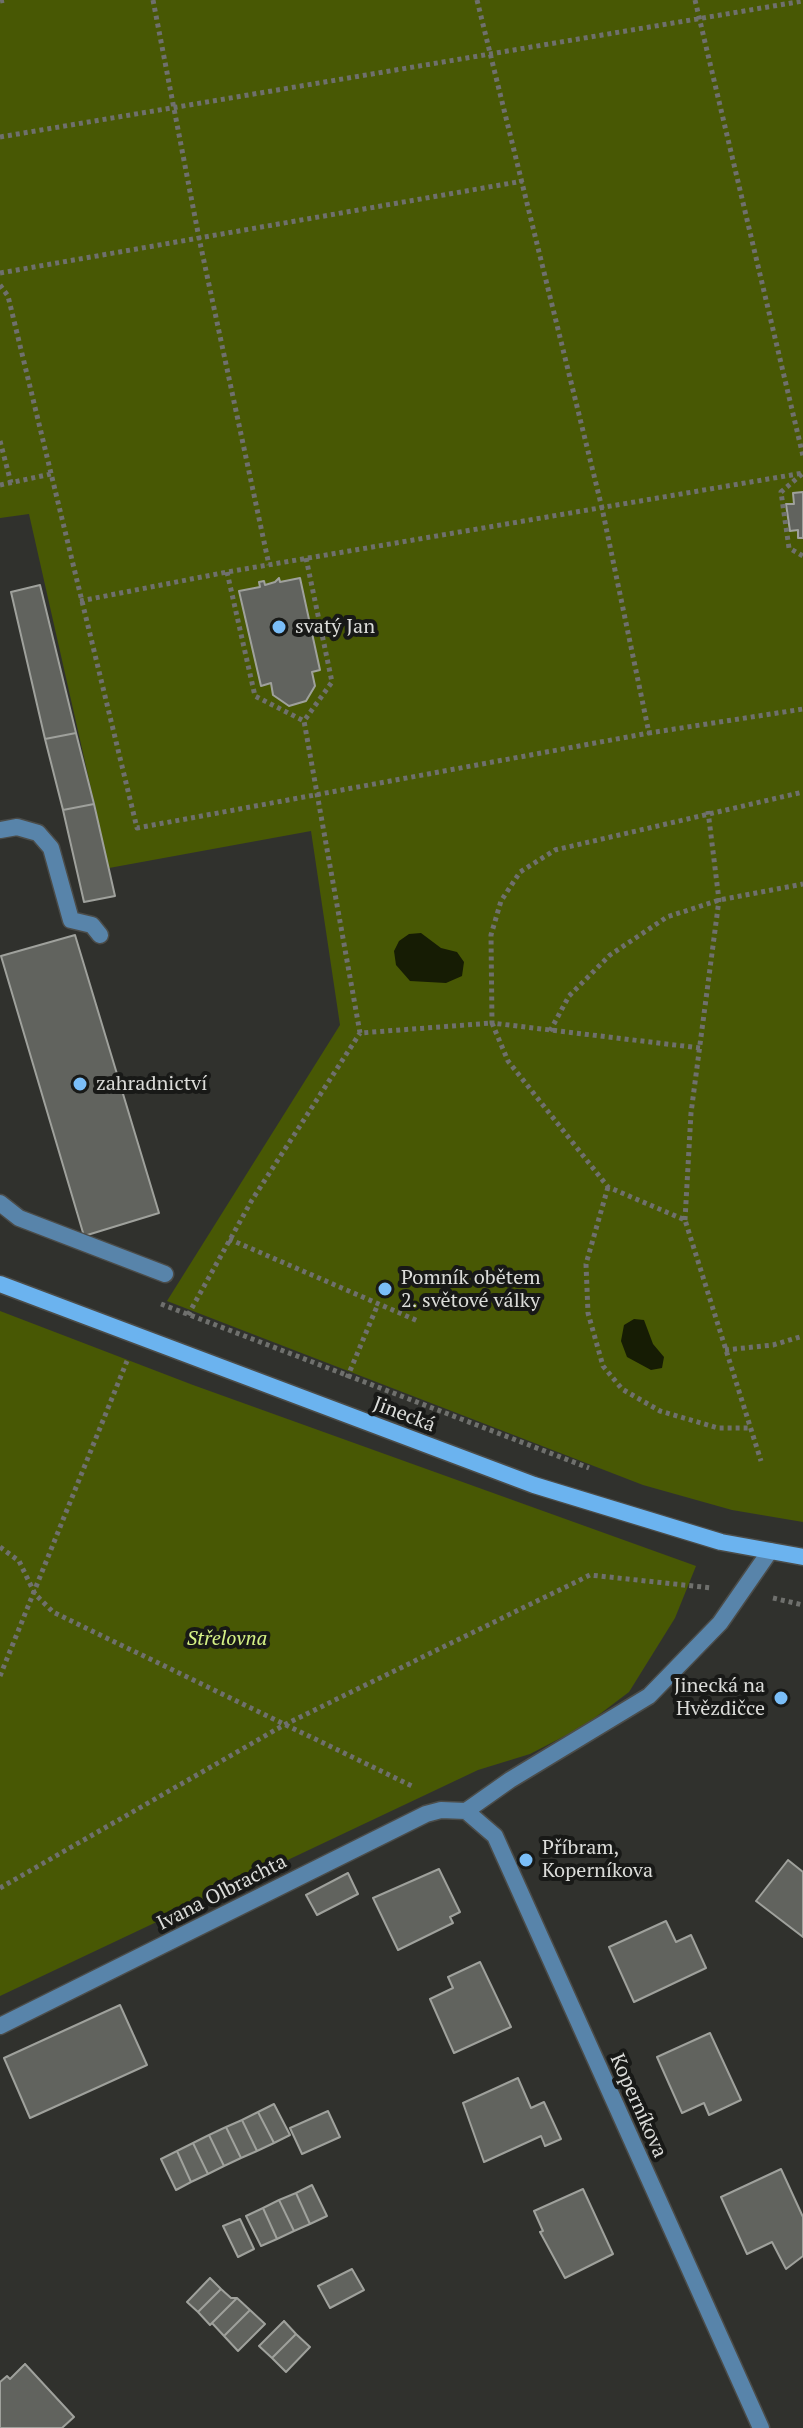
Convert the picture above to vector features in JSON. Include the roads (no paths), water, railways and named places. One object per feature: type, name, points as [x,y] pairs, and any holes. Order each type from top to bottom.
[{"type":"street","points":[[0,830],[17,827],[38,833],[51,848],[71,920],[92,925],[100,935]]},
{"type":"street","points":[[0,1203],[19,1218],[165,1274]]},
{"type":"street","name":"Jinecká","points":[[0,1284],[534,1485],[721,1542],[803,1557]]},
{"type":"street","points":[[466,1811],[510,1780],[649,1696],[720,1623],[770,1551]]},
{"type":"street","name":"Ivana Olbrachta","points":[[0,2026],[426,1814],[441,1810],[466,1811]]},
{"type":"street","name":"Koperníkova","points":[[466,1811],[495,1836],[761,2428]]},
{"type":"place","name":"svatý Jan","points":[[279,627]]},
{"type":"place","name":"zahradnictví","points":[[80,1084]]},
{"type":"place","name":"Pomník obětem 2. světové války","points":[[385,1289]]},
{"type":"place","name":"Jinecká na Hvězdičce","points":[[781,1698]]},
{"type":"place","name":"Příbram, Koperníkova","points":[[526,1860]]},
{"type":"park label","name":"Střelovna","points":[[227,1639]]}]
